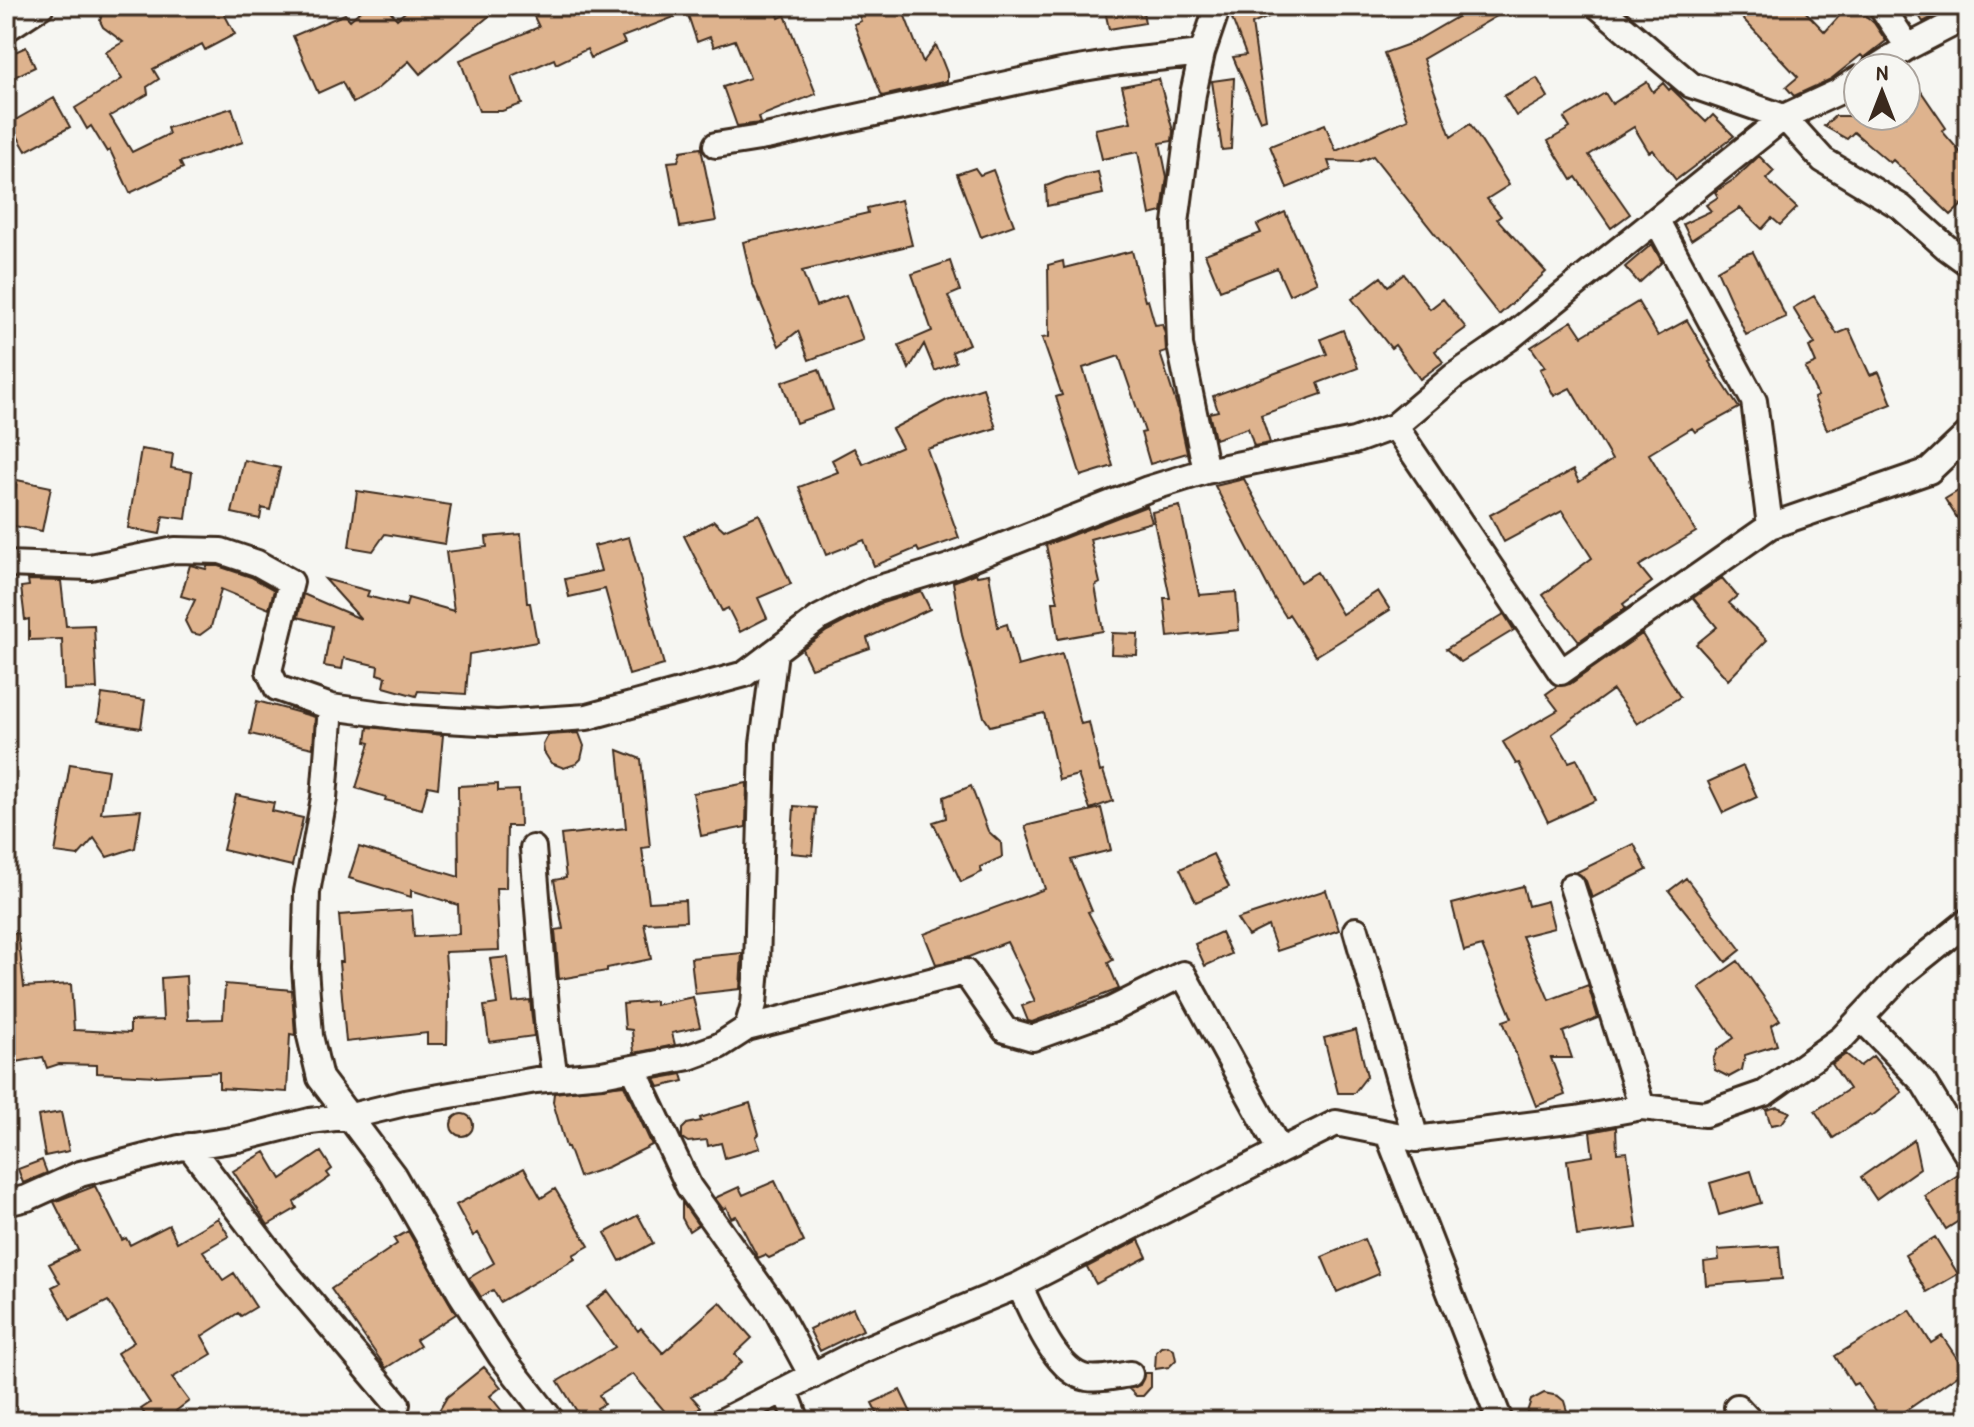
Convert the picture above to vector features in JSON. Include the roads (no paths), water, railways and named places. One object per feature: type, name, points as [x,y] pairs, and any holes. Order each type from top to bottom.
[{"type":"street","points":[[6,29],[41,6]]},
{"type":"street","points":[[1206,471],[1180,345],[1176,223],[1193,94],[1202,53],[1218,6]]},
{"type":"street","points":[[1598,6],[1691,85],[1784,117],[1823,160],[1901,207],[1968,263]]},
{"type":"street","points":[[1881,6],[1908,47]]},
{"type":"street","points":[[1900,52],[1968,16]]},
{"type":"street","points":[[716,145],[766,137],[1066,71],[1202,53]]},
{"type":"street","points":[[6,564],[90,567],[175,550],[221,551],[257,563],[291,582],[269,671],[277,688],[331,707],[411,718],[497,723],[587,717],[745,674],[819,618],[873,590],[949,567],[1096,507],[1206,471],[1354,441],[1395,426],[1454,376],[1508,339],[1784,117],[1842,89]]},
{"type":"street","points":[[1657,221],[1754,401],[1770,526]]},
{"type":"street","points":[[1395,426],[1561,672],[1770,526],[1929,471],[1968,434]]},
{"type":"street","points":[[747,1028],[754,1004],[757,967],[763,744],[775,652]]},
{"type":"street","points":[[331,707],[324,798],[307,892],[305,968],[310,1036],[320,1078],[393,1175],[493,1344],[552,1421]]},
{"type":"street","points":[[533,848],[546,1015],[555,1078]]},
{"type":"street","points":[[1572,886],[1642,1107]]},
{"type":"street","points":[[723,1421],[858,1352],[1019,1285],[1336,1123],[1416,1139],[1576,1119],[1642,1107],[1705,1114],[1765,1093],[1842,1038],[1902,974],[1968,921]]},
{"type":"street","points":[[1356,930],[1416,1139]]},
{"type":"street","points":[[6,1203],[27,1198],[80,1174],[189,1146],[238,1139],[310,1121],[351,1116],[405,1103],[689,1057],[719,1046],[747,1028],[965,972],[1005,1030],[1033,1038],[1111,1010],[1183,974],[1280,1151]]},
{"type":"street","points":[[1861,1018],[1923,1082],[1968,1156]]},
{"type":"street","points":[[633,1068],[689,1187],[776,1309],[812,1376]]},
{"type":"street","points":[[1388,1134],[1500,1421]]},
{"type":"street","points":[[189,1146],[285,1272],[397,1404]]},
{"type":"street","points":[[1019,1285],[1044,1336],[1063,1363],[1083,1377],[1102,1379],[1130,1374]]},
{"type":"street","points":[[785,1390],[797,1421]]}]
